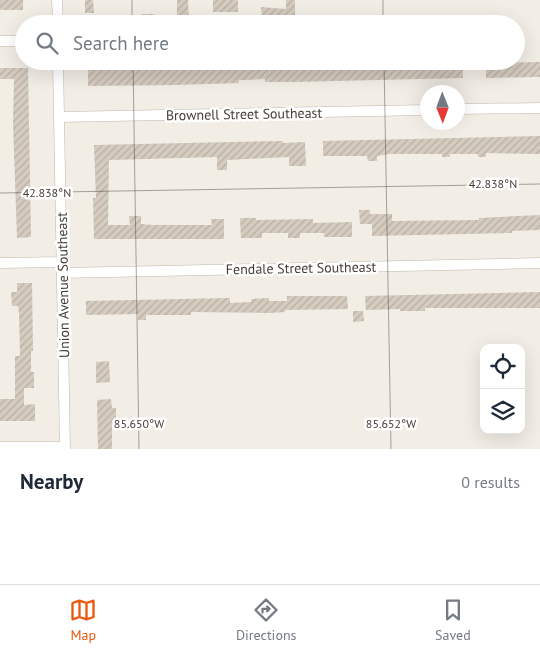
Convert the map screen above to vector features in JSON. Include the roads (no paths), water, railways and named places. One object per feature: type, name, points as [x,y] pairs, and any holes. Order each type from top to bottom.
[{"type":"street","points":[[57,0],[58,15]]},
{"type":"street","points":[[0,41],[15,41]]},
{"type":"street","name":"Union Avenue Southeast","points":[[58,70],[65,448]]},
{"type":"street","points":[[465,109],[540,108]]},
{"type":"street","name":"Brownell Street Southeast","points":[[60,118],[420,110]]},
{"type":"street","name":"Fendale Street Southeast","points":[[0,263],[63,268],[540,263]]},
{"type":"street","points":[[0,447],[65,448]]}]
